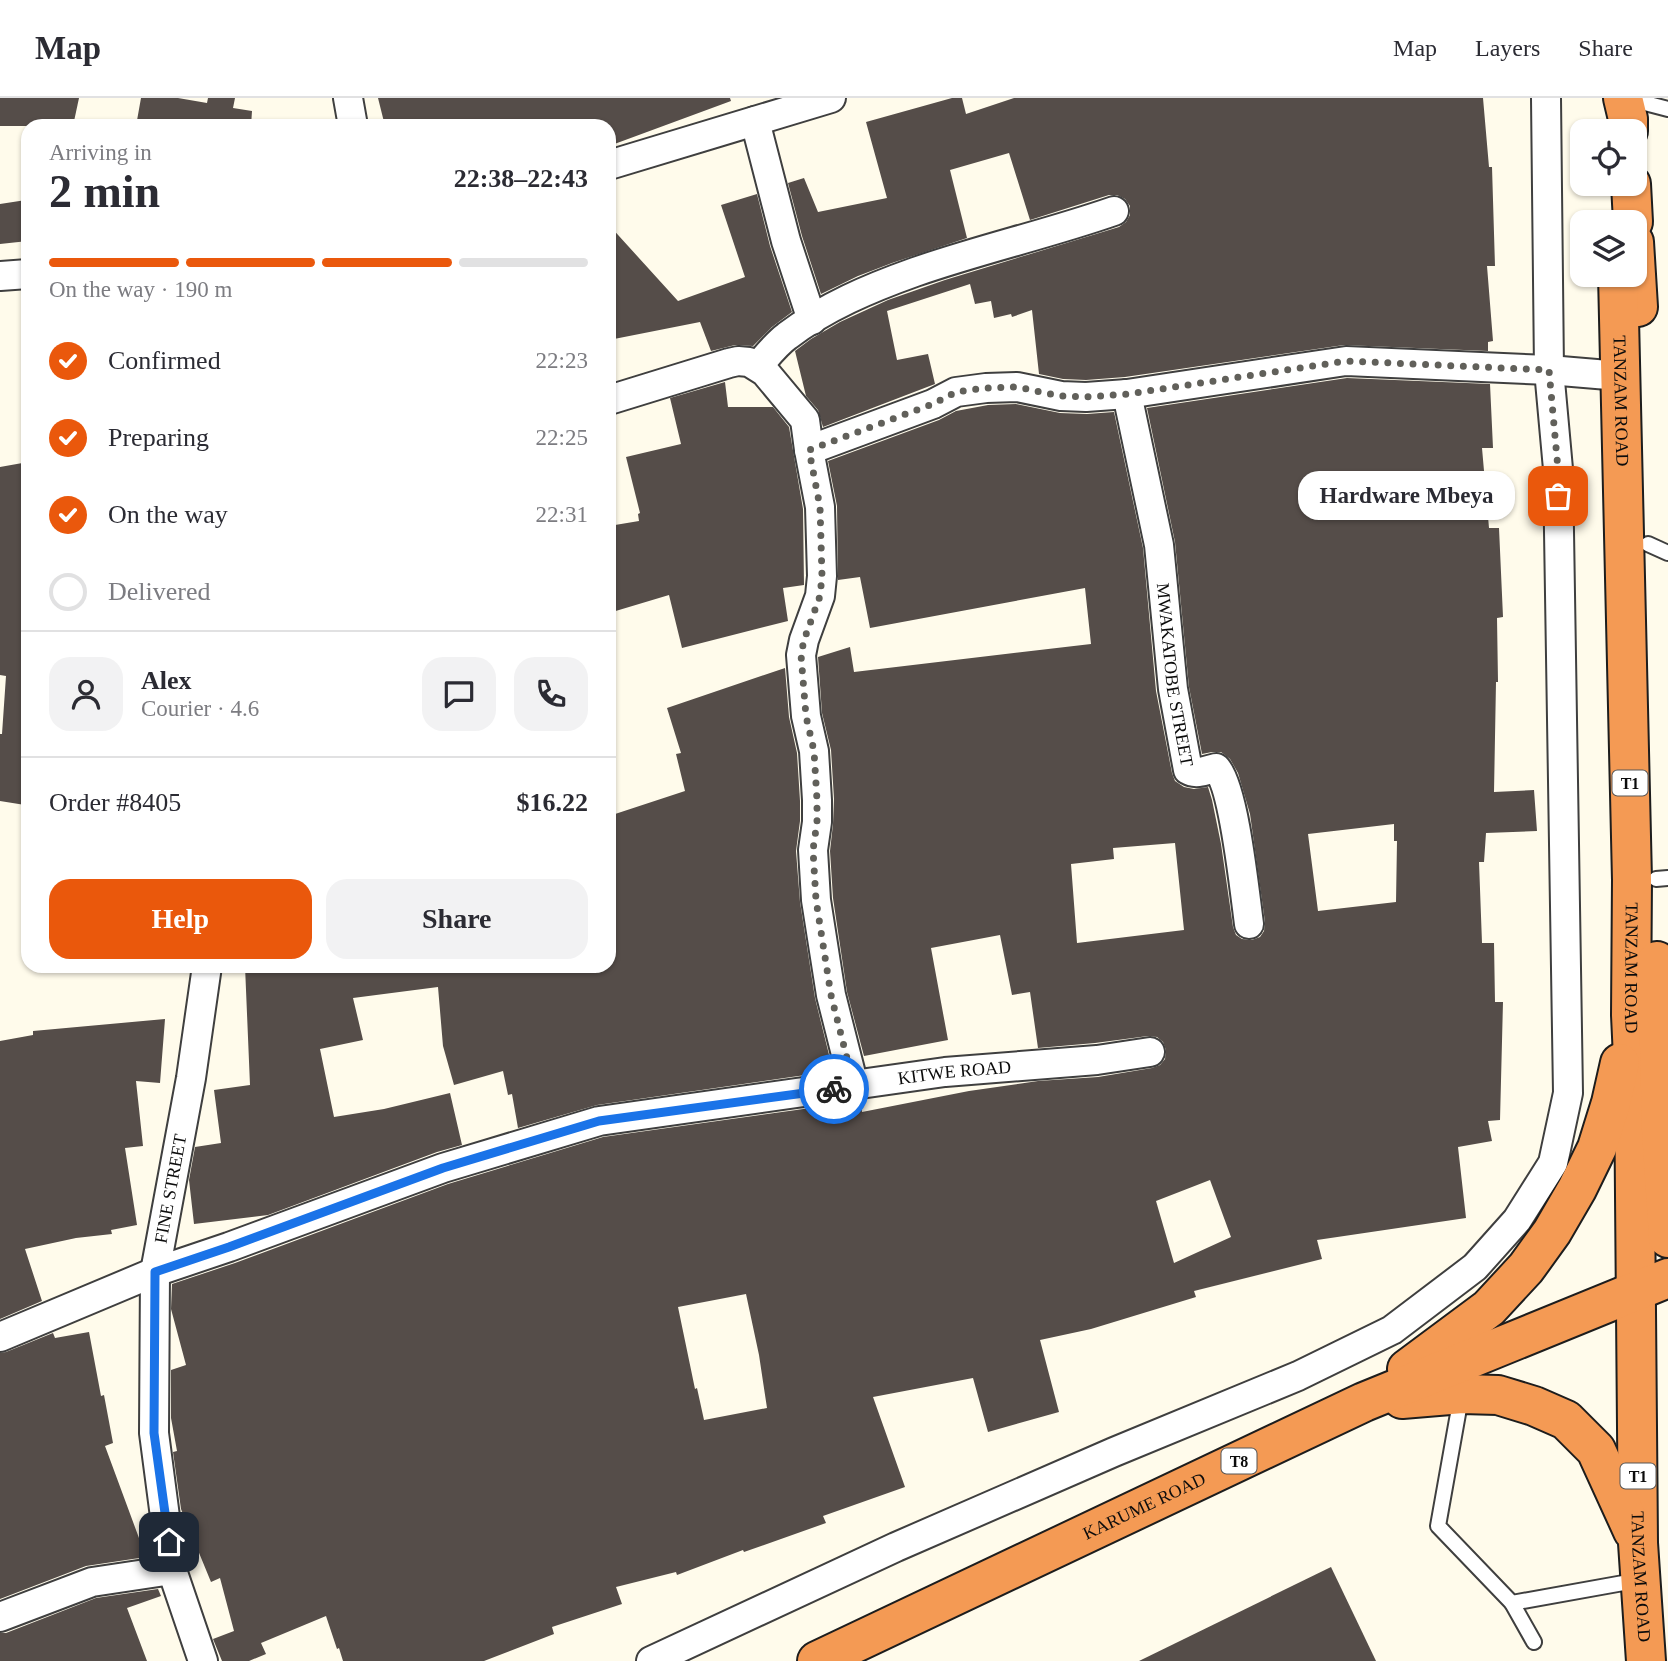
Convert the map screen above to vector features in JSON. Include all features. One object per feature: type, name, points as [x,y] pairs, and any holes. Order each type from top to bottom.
[{"type":"highway","points":[[1615,119],[1621,98]]},
{"type":"highway","points":[[1621,98],[1628,119]]},
{"type":"highway","name":"TANZAM ROAD","points":[[1618,287],[1632,880],[1631,1015],[1652,1284],[1640,1561],[1646,1661]]},
{"type":"highway","name":"TANZAM ROAD","points":[[1638,287],[1658,548],[1668,1238]]},
{"type":"highway","points":[[1364,1402],[1489,1308],[1526,1268],[1552,1232],[1597,1148],[1611,1103],[1631,1015]]},
{"type":"highway","name":"KARUME ROAD","points":[[817,1661],[1364,1402],[1652,1284]]},
{"type":"highway","points":[[1364,1402],[1462,1394],[1498,1395],[1566,1420],[1596,1450],[1640,1561]]},
{"type":"street","points":[[348,98],[352,119]]},
{"type":"street","points":[[616,163],[831,98]]},
{"type":"street","points":[[651,1661],[896,1547],[1298,1376],[1392,1330],[1475,1267],[1517,1220],[1553,1163],[1568,1093],[1558,469],[1549,370],[1546,98]]},
{"type":"street","points":[[755,121],[786,241],[812,320]]},
{"type":"street","points":[[758,366],[785,337],[827,310],[878,286],[960,257],[1075,225],[1114,211]]},
{"type":"street","points":[[0,276],[21,274]]},
{"type":"street","points":[[809,450],[933,404],[956,392],[986,388],[1017,387],[1060,396],[1128,394],[1346,361],[1549,370],[1620,376]]},
{"type":"street","points":[[616,398],[729,363],[749,362],[765,372],[806,420],[820,507],[822,576],[820,596],[801,655],[806,716],[814,751],[817,800],[813,850],[816,900],[831,995],[854,1086]]},
{"type":"street","name":"MWAKATOBE STREET","points":[[1128,394],[1159,545],[1173,689],[1188,770],[1197,773],[1216,768],[1222,775],[1235,827],[1249,924]]},
{"type":"street","name":"FINE STREET","points":[[203,1661],[172,1570],[154,1433],[155,1272],[191,1078],[206,973]]},
{"type":"street","name":"KITWE ROAD","points":[[0,1337],[155,1272],[443,1168],[599,1121],[945,1072],[1097,1060],[1150,1052]]},
{"type":"street","points":[[0,1617],[92,1582],[172,1570]]},
{"type":"lane","points":[[1637,98],[1668,109]]},
{"type":"lane","points":[[1462,1394],[1438,1527],[1512,1603],[1534,1642]]},
{"type":"lane","points":[[1512,1603],[1640,1561]]},
{"type":"building","points":[[0,98],[79,98],[74,119],[21,119],[21,126],[0,126]]},
{"type":"building","points":[[141,98],[178,98],[207,103],[208,98],[235,98],[233,108],[252,111],[251,119],[137,119]]},
{"type":"building","points":[[378,98],[730,98],[731,101],[616,143],[616,119],[383,119]]},
{"type":"building","points":[[952,98],[962,98],[966,114],[1014,98],[1483,98],[1489,167],[1492,167],[1495,266],[1487,266],[1493,341],[1488,342],[1488,351],[1344,345],[1125,377],[1063,379],[1039,374],[1032,310],[1012,317],[1011,314],[994,318],[991,301],[975,304],[970,284],[887,311],[897,360],[928,354],[935,384],[823,427],[818,410],[806,396],[795,351],[811,339],[888,300],[1119,227],[1130,215],[1130,206],[1125,199],[1109,195],[1030,220],[1009,153],[950,170],[967,238],[858,276],[821,294],[788,183],[804,178],[818,212],[887,198],[866,122]]},
{"type":"building","points":[[757,194],[770,246],[792,312],[753,346],[735,345],[711,351],[700,322],[616,339],[616,233],[678,301],[745,277],[721,205]]},
{"type":"building","points":[[21,201],[21,242],[0,244],[0,204]]},
{"type":"building","points":[[1347,378],[1490,384],[1493,448],[1482,448],[1489,528],[1499,528],[1503,617],[1497,618],[1498,682],[1494,792],[1534,790],[1537,831],[1486,833],[1484,862],[1479,862],[1482,943],[1494,943],[1495,1002],[1503,1002],[1500,1120],[1488,1121],[1492,1141],[1458,1147],[1466,1218],[1317,1240],[1322,1259],[1194,1291],[1196,1297],[1091,1329],[1040,1340],[1059,1412],[988,1432],[973,1378],[873,1397],[905,1487],[823,1516],[826,1523],[744,1552],[743,1550],[677,1575],[676,1572],[616,1587],[622,1604],[552,1627],[554,1634],[484,1661],[343,1661],[326,1616],[261,1643],[266,1654],[249,1661],[222,1661],[213,1639],[234,1631],[220,1578],[211,1582],[181,1509],[173,1452],[177,1451],[171,1418],[171,1370],[186,1365],[171,1309],[172,1284],[448,1184],[603,1137],[861,1101],[862,1112],[969,1091],[1038,1081],[1098,1077],[1152,1068],[1165,1059],[1163,1042],[1157,1037],[1148,1036],[1038,1048],[1030,992],[1012,995],[1000,935],[931,948],[948,1040],[864,1056],[847,992],[833,898],[830,851],[834,799],[831,750],[822,713],[818,657],[850,647],[854,672],[1091,644],[1085,588],[870,628],[860,577],[838,580],[837,506],[828,461],[939,420],[956,411],[988,405],[1016,404],[1060,413],[1114,412],[1143,548],[1156,691],[1172,773],[1175,781],[1184,787],[1208,787],[1221,844],[1233,927],[1236,935],[1242,939],[1260,937],[1265,922],[1250,814],[1238,773],[1230,759],[1221,752],[1202,754],[1189,687],[1175,542],[1147,408]],"holes":[[[1394,824],[1394,841],[1397,841],[1396,902],[1318,911],[1308,834]],[[1175,843],[1184,930],[1077,943],[1071,864],[1114,859],[1113,848]],[[1210,1180],[1231,1237],[1174,1263],[1156,1201]],[[746,1294],[767,1408],[704,1420],[678,1307]]]},
{"type":"building","points":[[725,382],[728,407],[773,407],[789,427],[803,509],[804,585],[783,588],[788,621],[682,648],[669,595],[616,611],[616,525],[639,521],[640,513],[626,457],[681,444],[670,398]]},
{"type":"building","points":[[21,463],[21,804],[0,801],[0,734],[6,676],[0,675],[0,467]]},
{"type":"building","points":[[785,668],[789,717],[797,753],[800,821],[796,851],[800,902],[815,998],[833,1071],[597,1105],[518,1128],[512,1094],[508,1095],[503,1071],[454,1085],[443,1046],[438,987],[353,998],[363,1040],[320,1049],[334,1117],[384,1109],[450,1093],[462,1145],[268,1215],[194,1224],[189,1180],[195,1147],[221,1143],[214,1090],[250,1085],[245,973],[616,973],[616,814],[685,791],[676,754],[681,753],[667,708]]},
{"type":"building","points":[[165,1019],[160,1083],[136,1081],[143,1146],[125,1148],[137,1225],[111,1230],[112,1234],[76,1238],[25,1249],[42,1301],[0,1319],[0,1041],[33,1035],[33,1031]]},
{"type":"building","points":[[89,1332],[113,1443],[105,1446],[146,1557],[86,1566],[0,1599],[0,1353],[53,1333],[55,1338]]},
{"type":"building","points":[[1331,1567],[1376,1661],[1139,1661]]},
{"type":"building","points":[[158,1589],[161,1596],[127,1608],[147,1661],[0,1661],[0,1633],[96,1598]]},
{"type":"way so far","points":[[834,1089],[854,1086],[831,995],[816,900],[813,850],[817,800],[814,751],[806,716],[801,655],[820,596],[822,576],[820,507],[809,450],[933,404],[956,392],[986,388],[1017,387],[1060,396],[1128,394],[1346,361],[1549,370],[1558,496]]},
{"type":"place","name":"Hardware Mbeya","points":[[1558,496]]},
{"type":"route","points":[[169,1542],[154,1433],[155,1272],[443,1168],[599,1121],[834,1089]]}]
